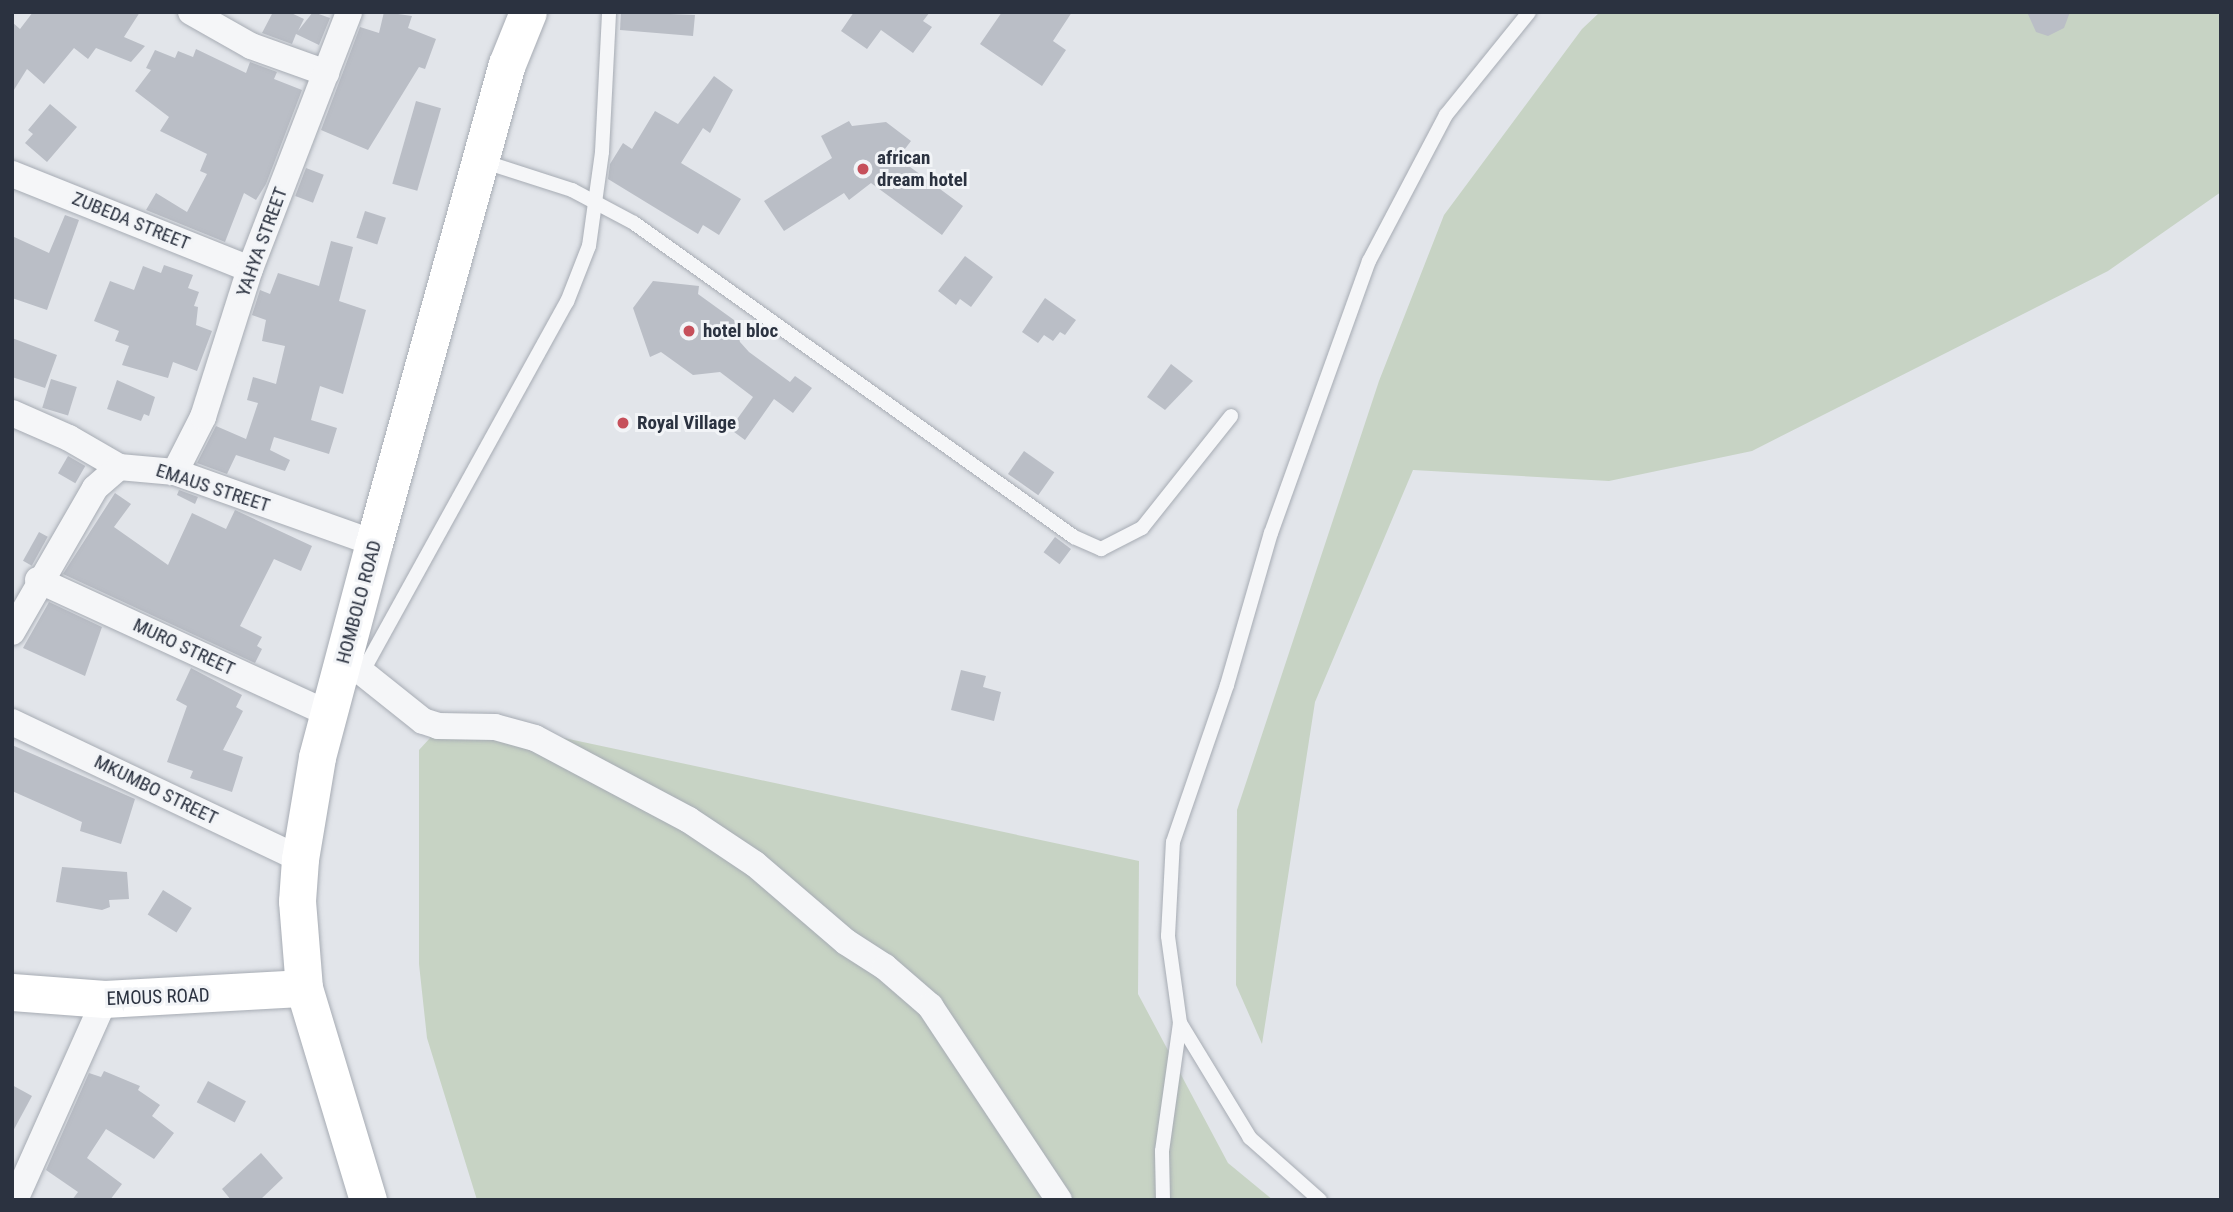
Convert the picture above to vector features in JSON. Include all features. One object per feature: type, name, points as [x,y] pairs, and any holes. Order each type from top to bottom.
[{"type":"street","points":[[191,12],[251,46],[326,73]]},
{"type":"street","name":"YAHYA STREET","points":[[175,472],[203,417],[250,269],[349,12]]},
{"type":"street","name":"HOMBOLO ROAD","points":[[368,1200],[304,988],[298,901],[300,859],[317,757],[329,714],[353,665],[374,543],[507,64],[528,12]]},
{"type":"street","name":"ZUBEDA STREET","points":[[12,174],[250,269]]},
{"type":"street","points":[[12,413],[69,438],[119,467],[95,488],[38,580],[12,632]]},
{"type":"street","name":"EMAUS STREET","points":[[119,467],[175,472],[374,543]]},
{"type":"street","name":"MURO STREET","points":[[38,580],[329,714]]},
{"type":"street","points":[[353,665],[423,720],[438,726],[495,727],[535,738],[689,820],[755,863],[846,942],[885,967],[930,1006],[1059,1200]]},
{"type":"street","name":"MKUMBO STREET","points":[[12,722],[300,859]]},
{"type":"street","name":"EMOUS ROAD","points":[[12,992],[105,999],[304,988]]},
{"type":"street","points":[[15,1200],[105,999]]},
{"type":"lane","points":[[353,665],[566,302],[589,246],[597,202],[609,12]]},
{"type":"lane","points":[[1163,1200],[1162,1151],[1180,1023],[1168,936],[1173,842],[1227,685],[1271,533],[1369,261],[1446,115],[1529,12]]},
{"type":"lane","points":[[482,161],[597,202],[1074,537],[1101,549],[1142,528],[1231,416]]},
{"type":"lane","points":[[1180,1023],[1250,1138],[1320,1200]]},
{"type":"green space","points":[[1600,12],[2221,12],[2221,192],[2108,271],[1752,451],[1609,481],[1413,470],[1315,702],[1262,1044],[1236,985],[1237,810],[1379,381],[1444,215],[1582,29]]},
{"type":"green space","points":[[452,714],[1139,861],[1138,994],[1228,1163],[1273,1200],[477,1200],[427,1038],[419,964],[419,750]]},
{"type":"building","points":[[33,12],[140,12],[124,37],[145,46],[131,62],[96,48],[88,59],[74,48],[44,84],[27,69],[12,93],[12,22],[20,29]]},
{"type":"building","points":[[273,12],[289,12],[304,19],[298,31],[313,12],[330,18],[319,45],[296,34],[292,44],[262,33]]},
{"type":"building","points":[[384,12],[412,16],[408,28],[436,39],[425,69],[419,67],[368,150],[321,130],[360,27],[379,33]]},
{"type":"building","points":[[621,12],[695,15],[693,36],[620,30]]},
{"type":"building","points":[[854,12],[930,12],[923,21],[932,27],[913,53],[881,30],[867,49],[841,31]]},
{"type":"building","points":[[1002,12],[1072,12],[1053,41],[1066,50],[1042,86],[980,44]]},
{"type":"building","points":[[2027,12],[2070,12],[2064,28],[2048,36],[2036,32]]},
{"type":"building","points":[[196,49],[246,73],[250,62],[277,72],[274,79],[302,90],[266,184],[256,200],[244,193],[225,242],[146,210],[156,193],[187,212],[207,174],[200,171],[207,154],[160,131],[169,117],[135,91],[151,70],[146,68],[155,50],[175,58],[178,51],[193,57]]},
{"type":"building","points":[[714,76],[733,90],[710,133],[703,128],[681,163],[741,199],[719,235],[703,225],[698,234],[608,179],[610,164],[623,143],[632,149],[655,111],[678,124]]},
{"type":"building","points":[[416,101],[441,108],[417,191],[392,184]]},
{"type":"building","points":[[50,104],[77,127],[47,162],[25,143],[33,134],[28,130]]},
{"type":"building","name":"african dream hotel","points":[[849,121],[852,126],[886,122],[911,141],[898,158],[963,206],[942,235],[871,183],[849,200],[844,193],[784,231],[764,201],[832,158],[821,136]]},
{"type":"building","points":[[306,168],[324,175],[313,203],[295,196]]},
{"type":"building","points":[[365,211],[386,218],[377,244],[356,238]]},
{"type":"building","points":[[65,215],[79,220],[47,310],[12,298],[12,236],[49,253]]},
{"type":"building","points":[[331,241],[353,247],[339,301],[366,310],[343,394],[320,386],[311,420],[337,428],[329,454],[274,437],[270,450],[290,460],[285,471],[236,455],[227,474],[197,463],[216,426],[246,439],[258,403],[247,400],[253,377],[276,384],[285,346],[262,341],[266,320],[252,315],[260,290],[270,294],[278,273],[319,286]]},
{"type":"building","points":[[965,256],[993,277],[971,307],[960,299],[956,305],[938,291]]},
{"type":"building","points":[[164,265],[193,275],[188,288],[199,292],[194,306],[198,307],[196,325],[212,331],[197,371],[173,362],[168,378],[122,365],[129,346],[115,341],[119,331],[94,321],[110,281],[134,290],[143,266],[161,273]]},
{"type":"building","name":"hotel bloc","points":[[653,281],[699,286],[698,294],[734,320],[740,342],[749,352],[790,382],[795,376],[812,388],[793,413],[774,399],[745,440],[730,429],[753,397],[720,372],[693,375],[661,352],[650,357],[633,308]]},
{"type":"building","points":[[1045,298],[1076,320],[1065,335],[1060,332],[1053,341],[1044,335],[1038,343],[1022,332]]},
{"type":"building","points":[[12,338],[57,355],[45,388],[12,377]]},
{"type":"building","points":[[1171,364],[1193,381],[1165,410],[1147,397]]},
{"type":"building","points":[[51,379],[77,387],[68,416],[42,408]]},
{"type":"building","points":[[117,380],[155,397],[149,416],[144,414],[141,421],[107,409]]},
{"type":"building","points":[[1024,451],[1054,472],[1038,495],[1008,474]]},
{"type":"building","points":[[68,456],[85,466],[75,483],[58,473]]},
{"type":"building","points":[[179,490],[198,497],[195,504],[177,495]]},
{"type":"building","points":[[115,493],[131,504],[114,527],[168,565],[192,513],[226,529],[235,510],[312,546],[301,571],[274,559],[240,626],[262,637],[257,646],[262,649],[255,663],[63,574]]},
{"type":"building","points":[[39,532],[48,537],[32,566],[23,561]]},
{"type":"building","points":[[1055,537],[1071,549],[1060,564],[1044,552]]},
{"type":"building","points":[[49,602],[102,627],[85,676],[23,648]]},
{"type":"building","points":[[191,668],[242,695],[236,707],[243,711],[223,750],[243,757],[232,792],[190,778],[193,771],[167,762],[187,706],[176,700]]},
{"type":"building","points":[[961,670],[986,676],[983,687],[1001,692],[994,721],[951,710]]},
{"type":"building","points":[[12,745],[135,799],[121,844],[80,831],[82,822],[12,791]]},
{"type":"building","points":[[62,867],[127,872],[129,899],[109,900],[110,907],[102,910],[56,902]]},
{"type":"building","points":[[163,890],[192,908],[176,933],[148,915]]},
{"type":"building","points":[[104,1071],[140,1086],[138,1090],[160,1105],[152,1116],[174,1133],[154,1159],[106,1129],[87,1158],[122,1184],[110,1200],[72,1200],[78,1192],[46,1170],[89,1073],[101,1077]]},
{"type":"building","points":[[208,1081],[246,1101],[235,1122],[197,1102]]},
{"type":"building","points":[[12,1085],[32,1096],[12,1133]]},
{"type":"building","points":[[261,1153],[283,1178],[260,1200],[231,1200],[222,1189]]},
{"type":"place","name":"african dream hotel","points":[[863,169]]},
{"type":"place","name":"hotel bloc","points":[[689,331]]},
{"type":"place","name":"Royal Village","points":[[623,423]]}]
